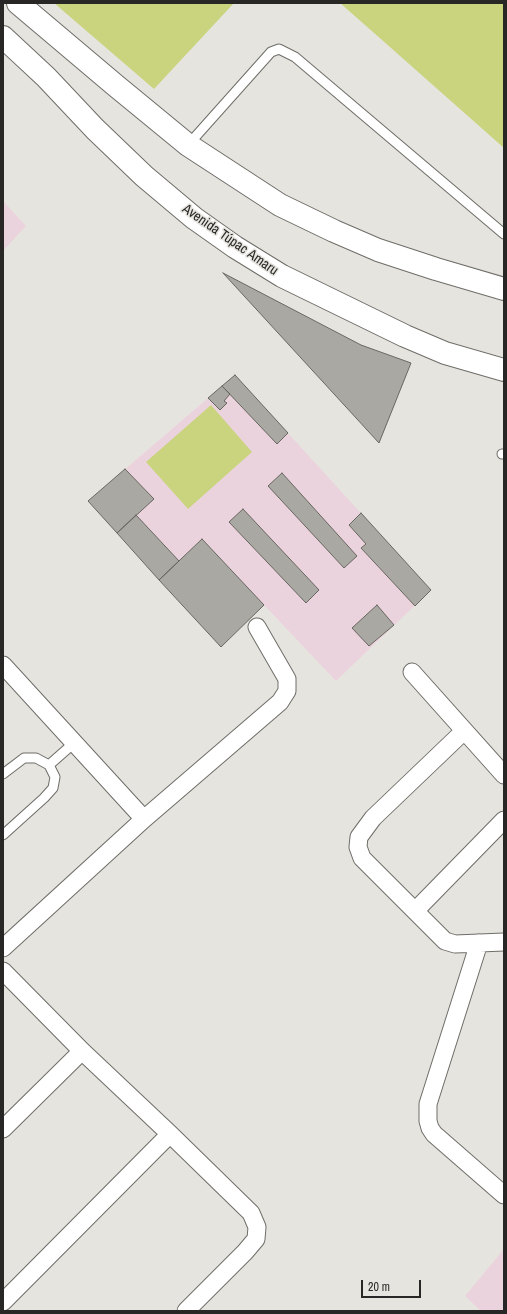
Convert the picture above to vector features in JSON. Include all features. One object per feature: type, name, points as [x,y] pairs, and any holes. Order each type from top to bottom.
[{"type":"main road","points":[[18,3],[115,86],[188,145],[280,204],[334,231],[378,250],[504,289]]},
{"type":"main road","name":"Avenida Túpac Amaru","points":[[3,37],[46,77],[95,129],[144,176],[194,218],[235,247],[282,276],[405,336],[445,353],[504,370]]},
{"type":"street","points":[[3,948],[144,819],[280,702],[287,692],[287,679],[257,627]]},
{"type":"street","points":[[3,665],[144,819]]},
{"type":"street","points":[[412,672],[504,775]]},
{"type":"street","points":[[464,731],[373,818],[359,837],[358,847],[362,858],[445,941],[454,944],[504,942]]},
{"type":"street","points":[[415,911],[504,820]]},
{"type":"street","points":[[479,943],[428,1104],[428,1120],[430,1128],[434,1134],[504,1195]]},
{"type":"street","points":[[3,971],[82,1051],[251,1213],[257,1227],[256,1239],[186,1311]]},
{"type":"street","points":[[3,1129],[82,1051]]},
{"type":"street","points":[[3,1302],[170,1134]]},
{"type":"lane","points":[[188,145],[271,52],[279,49],[295,58],[504,234]]},
{"type":"lane","points":[[49,765],[74,743]]},
{"type":"lane","points":[[3,774],[24,758],[36,758],[49,765],[55,777],[53,788],[3,835]]},
{"type":"shaded area","points":[[3,201],[26,226],[3,251]]},
{"type":"shaded area","points":[[235,375],[431,590],[336,681],[264,605],[221,647],[88,501]]},
{"type":"shaded area","points":[[504,1249],[504,1311],[481,1311],[465,1296]]},
{"type":"green space","points":[[54,3],[234,3],[154,89]]},
{"type":"green space","points":[[340,3],[504,3],[504,148],[382,40]]},
{"type":"green space","points":[[211,405],[252,452],[188,509],[146,462]]},
{"type":"building","points":[[223,273],[361,345],[411,363],[379,443]]},
{"type":"building","points":[[235,375],[288,433],[277,444],[222,386]]},
{"type":"building","points":[[222,386],[230,394],[224,401],[227,403],[220,410],[208,398]]},
{"type":"building","points":[[125,469],[154,499],[117,533],[88,501]]},
{"type":"building","points":[[282,473],[357,556],[344,568],[268,486]]},
{"type":"building","points":[[243,509],[319,590],[306,603],[229,522]]},
{"type":"building","points":[[361,513],[431,590],[415,606],[361,548],[366,544],[349,525]]},
{"type":"building","points":[[136,515],[179,561],[159,580],[117,533]]},
{"type":"building","points":[[202,539],[264,605],[221,647],[159,580]]},
{"type":"building","points":[[377,605],[394,625],[369,646],[352,628]]}]
